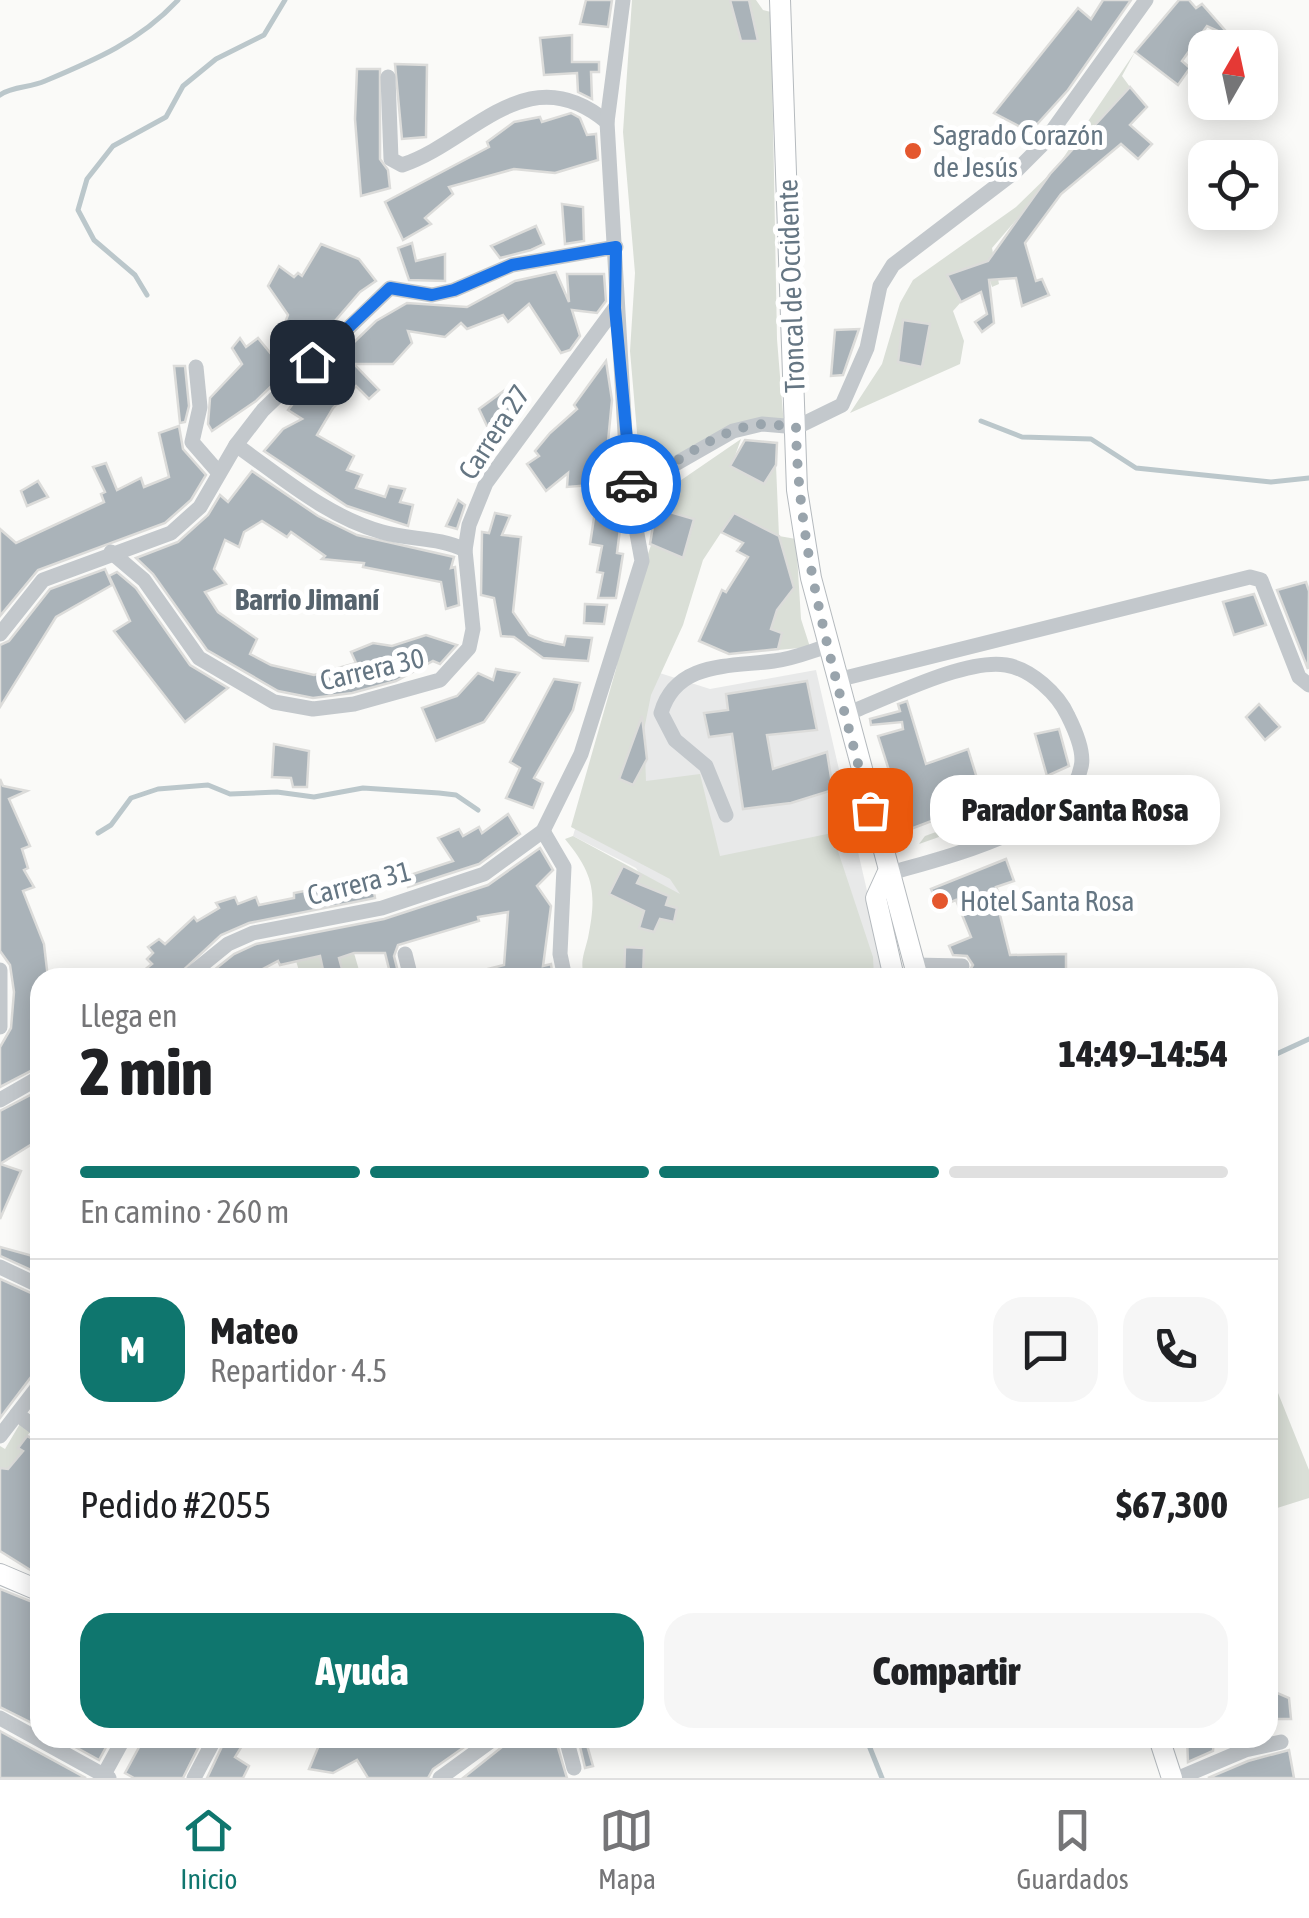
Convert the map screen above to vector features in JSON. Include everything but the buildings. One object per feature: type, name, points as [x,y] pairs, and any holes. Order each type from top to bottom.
[{"type":"main road","name":"Troncal de Occidente","points":[[780,0],[800,507],[810,578],[914,968]]},
{"type":"main road","points":[[887,874],[876,898],[892,968]]},
{"type":"main road","points":[[0,1574],[30,1587]]},
{"type":"main road","points":[[1163,1748],[1175,1778]]},
{"type":"street","points":[[563,968],[560,954],[564,867],[543,832],[581,754],[642,560],[628,485],[607,122],[623,0]]},
{"type":"street","points":[[628,485],[656,475],[733,431],[762,424],[796,427],[842,405],[867,348],[880,286],[894,265],[1016,172],[1042,144],[1146,0]]},
{"type":"street","points":[[388,77],[391,159],[402,165],[493,110],[550,97],[592,110],[607,122]]},
{"type":"street","points":[[0,634],[44,580],[171,532],[200,507],[236,445],[263,410],[390,288],[432,295],[454,290],[512,265],[616,247]]},
{"type":"street","name":"Carrera 27","points":[[460,659],[473,629],[465,550],[469,525],[486,483],[615,308]]},
{"type":"street","points":[[196,367],[200,407],[192,442],[219,473]]},
{"type":"street","points":[[236,445],[333,514],[384,533],[450,543],[465,550]]},
{"type":"street","name":"Carrera 30","points":[[111,552],[144,580],[199,658],[274,702],[313,709],[354,704],[440,680],[460,659]]},
{"type":"street","points":[[837,680],[1250,576],[1261,580],[1299,678],[1309,685]]},
{"type":"street","points":[[726,815],[706,766],[675,740],[661,713],[666,694],[695,671],[780,661],[828,646]]},
{"type":"street","points":[[846,714],[976,666],[1006,664],[1030,674],[1061,700],[1076,734],[1082,765],[1074,785],[1053,806],[989,844],[887,874]]},
{"type":"street","name":"Carrera 31","points":[[198,968],[228,944],[253,933],[382,908],[484,874],[543,832]]},
{"type":"street","points":[[406,954],[409,968]]},
{"type":"street","points":[[949,968],[962,966]]},
{"type":"street","points":[[0,970],[0,1028]]},
{"type":"street","points":[[0,1100],[30,1083]]},
{"type":"street","points":[[0,1266],[30,1281]]},
{"type":"street","points":[[0,1436],[30,1397]]},
{"type":"street","points":[[17,1414],[30,1423]]},
{"type":"street","points":[[0,1718],[30,1735]]},
{"type":"street","points":[[53,1748],[105,1777],[119,1748]]},
{"type":"street","points":[[194,1778],[209,1748]]},
{"type":"street","points":[[440,1778],[481,1748]]},
{"type":"street","points":[[569,1748],[574,1768]]},
{"type":"street","points":[[1175,1778],[1254,1748]]},
{"type":"shaded area","points":[[632,0],[756,0],[763,10],[771,12],[777,339],[784,426],[762,424],[654,471],[640,467],[630,351],[635,273],[623,132]]},
{"type":"shaded area","points":[[1135,52],[1122,76],[1130,87],[992,248],[999,284],[992,287],[984,262],[947,275],[961,302],[953,311],[964,341],[960,364],[850,413],[882,364],[900,303],[913,280],[1016,207],[1057,167]]},
{"type":"shaded area","points":[[741,439],[731,467],[763,484],[776,465],[779,536],[796,539],[801,619],[810,647],[778,650],[782,633],[771,629],[777,610],[794,587],[779,537],[734,513],[703,560],[683,625],[651,695],[644,730],[646,781],[700,774],[720,856],[832,833],[874,968],[583,968],[591,922],[591,885],[565,839],[573,836],[680,894],[670,879],[571,827],[616,669],[625,621],[671,487]]},
{"type":"shaded area","points":[[625,662],[710,689],[816,670],[883,968],[699,968],[636,868],[573,836]]},
{"type":"shaded area","points":[[996,810],[999,816],[919,844],[925,836]]},
{"type":"shaded area","points":[[354,953],[358,968],[342,968],[340,958]]},
{"type":"shaded area","points":[[320,956],[323,968],[298,968],[296,961]]},
{"type":"shaded area","points":[[1278,1393],[1309,1470],[1309,1498],[1278,1508]]},
{"type":"shaded area","points":[[21,1422],[30,1432],[18,1447],[23,1451],[8,1469],[0,1468],[0,1446],[5,1449]]},
{"type":"waterway","points":[[0,95],[45,81],[116,48],[178,0]]},
{"type":"waterway","points":[[147,295],[135,275],[94,240],[78,210],[87,179],[113,146],[166,117],[183,86],[216,59],[264,35],[285,0]]},
{"type":"waterway","points":[[981,421],[1022,437],[1091,439],[1136,468],[1271,482],[1309,478]]},
{"type":"waterway","points":[[98,833],[111,825],[131,798],[158,789],[208,785],[230,794],[277,792],[314,797],[363,788],[439,793],[456,795],[478,810]]},
{"type":"waterway","points":[[1278,1053],[1309,1039]]},
{"type":"waterway","points":[[870,1748],[882,1778]]},
{"type":"way so far","points":[[631,484],[656,475],[733,431],[762,424],[796,427],[797,490],[810,578],[870,810]]},
{"type":"place","name":"Sagrado Corazón de Jesús","points":[[913,151]]},
{"type":"place","name":"Parador Santa Rosa","points":[[870,810]]},
{"type":"place","name":"Hotel Santa Rosa","points":[[940,901]]},
{"type":"district","name":"Barrio Jimaní","points":[[307,599]]},
{"type":"route","points":[[312,362],[390,288],[432,295],[454,290],[512,265],[616,247],[615,308],[628,485],[631,484]]}]
